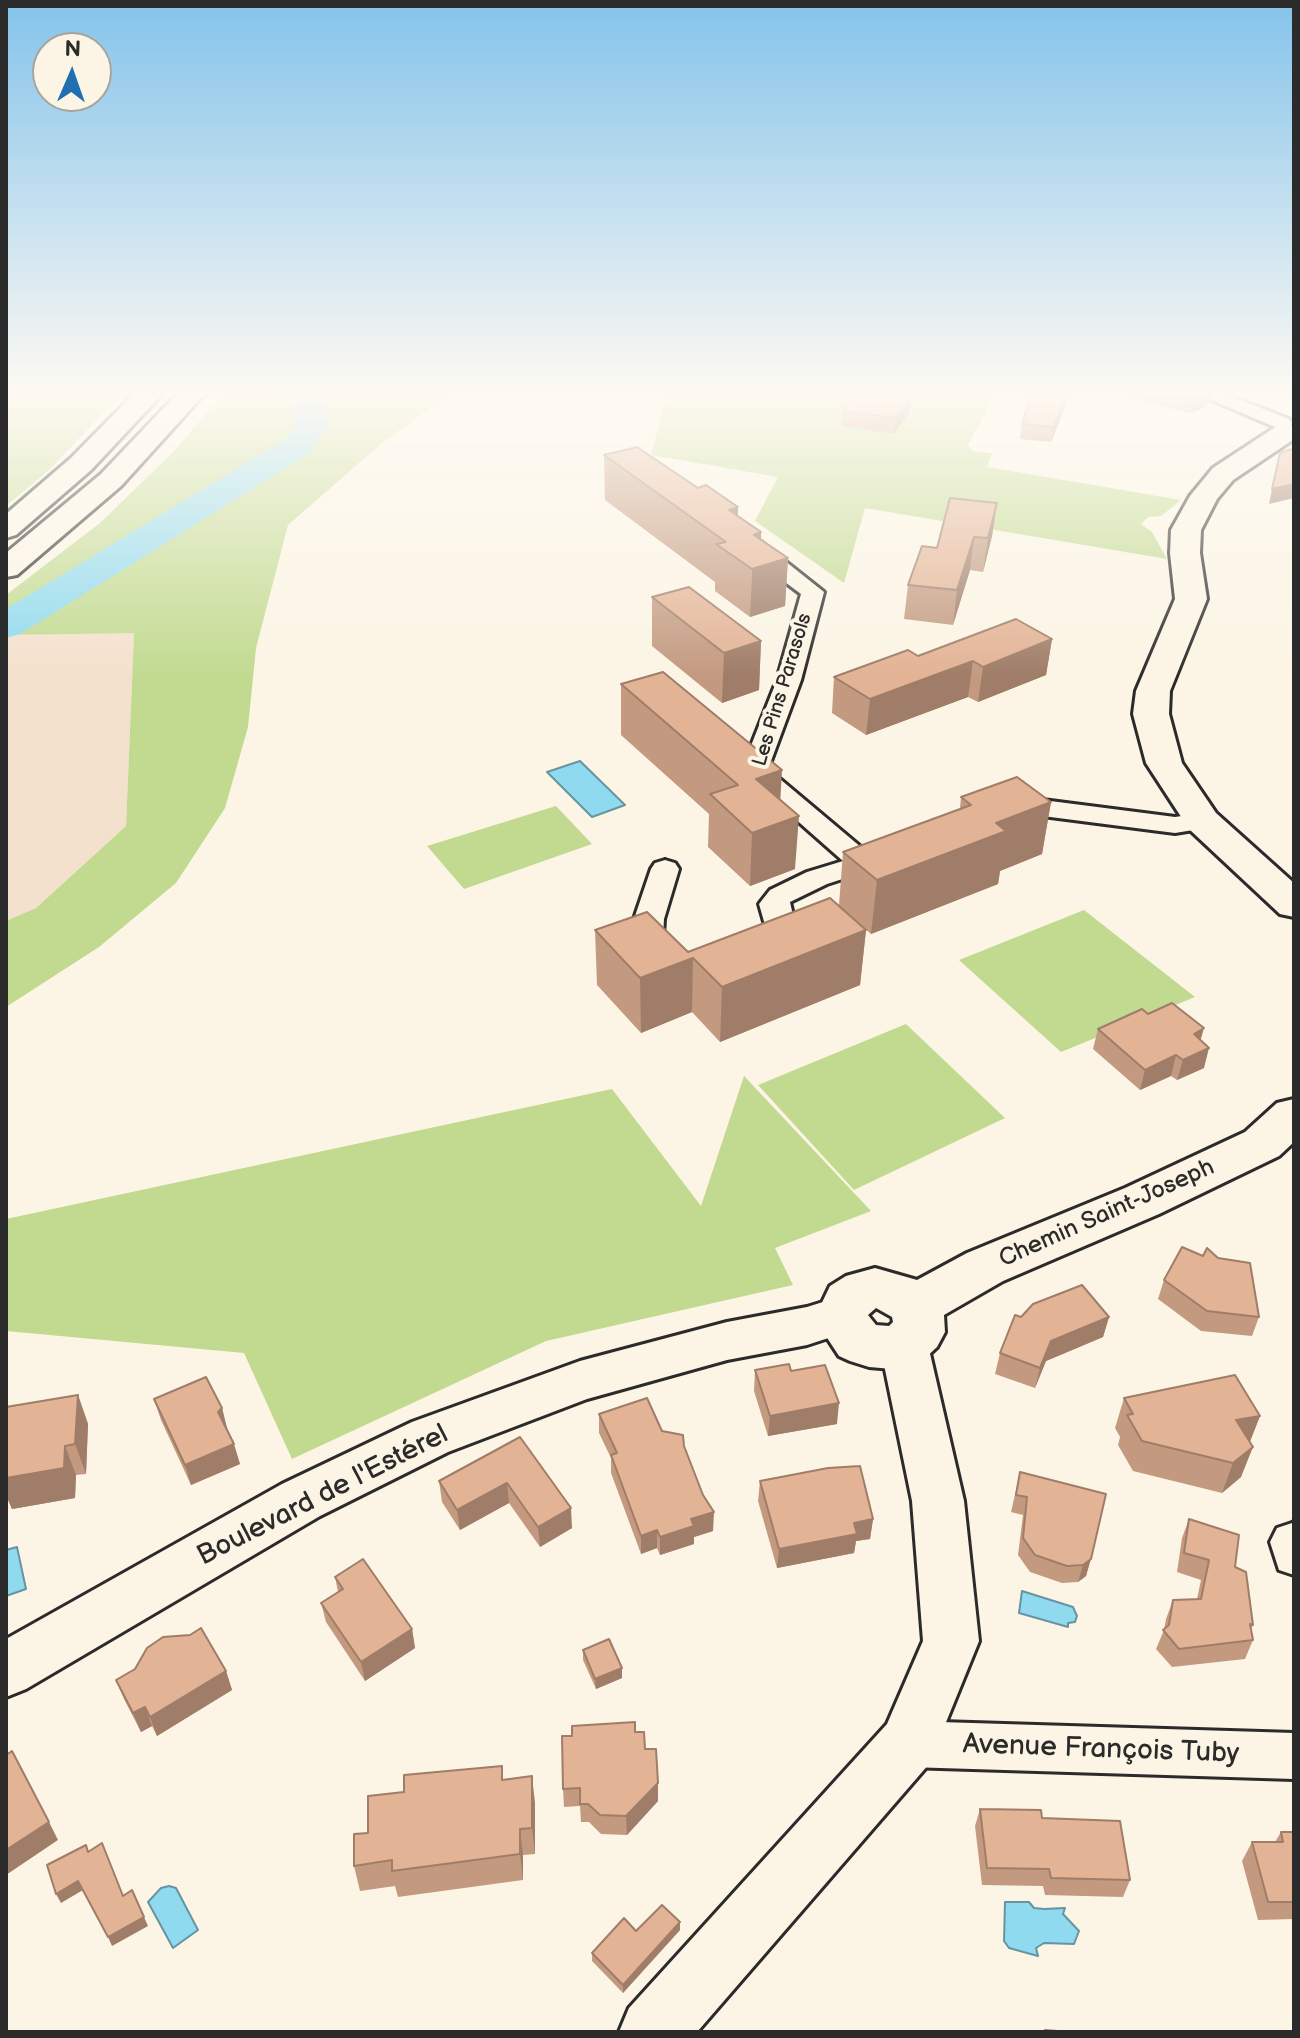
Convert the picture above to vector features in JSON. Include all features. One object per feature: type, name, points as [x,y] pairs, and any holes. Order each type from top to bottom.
[{"type":"main road","points":[[6,529],[55,486]]},
{"type":"main road","points":[[6,568],[104,486]]},
{"type":"main road","points":[[1213,486],[1186,530],[1185,553],[1191,599],[1153,691],[1151,714],[1154,734],[1164,763],[1202,821],[1294,905]]},
{"type":"main road","name":"Chemin Saint-Joseph","points":[[909,1325],[985,1267],[1142,1201],[1262,1144],[1294,1115]]},
{"type":"main road","points":[[842,1315],[848,1300],[864,1290],[875,1288],[897,1293],[909,1325]]},
{"type":"street","name":"Les Pins Parasols","points":[[737,535],[813,592],[789,680],[754,771],[864,864]]},
{"type":"street","points":[[987,817],[1027,806],[1175,825],[1202,821]]},
{"type":"street","points":[[734,963],[764,954],[774,945],[782,933],[774,904],[780,896],[817,878],[915,844]]},
{"type":"street","points":[[665,869],[649,919],[648,938],[682,971]]},
{"type":"street","name":"Boulevard de l'Estérel","points":[[6,1670],[301,1500],[430,1437],[580,1381],[727,1341],[825,1322],[842,1315]]},
{"type":"street","points":[[653,2032],[908,1744],[951,1641],[938,1501],[909,1325]]},
{"type":"street","name":"Avenue François Tuby","points":[[908,1744],[1294,1756]]},
{"type":"shaded area","points":[[134,632],[126,826],[36,908],[6,921],[6,635]]},
{"type":"green space","points":[[6,486],[30,486],[6,506]]},
{"type":"green space","points":[[138,486],[333,486],[288,525],[256,648],[248,727],[225,808],[176,883],[99,947],[6,1007],[6,921],[36,908],[126,826],[134,633],[6,635],[6,595],[100,523]]},
{"type":"green space","points":[[773,486],[1099,486],[1181,500],[1161,516],[1148,517],[1141,524],[1152,532],[1167,559],[865,508],[844,583],[755,521]]},
{"type":"green space","points":[[556,806],[592,844],[464,889],[427,846]]},
{"type":"green space","points":[[1084,910],[1195,997],[1061,1052],[959,960]]},
{"type":"green space","points":[[906,1024],[1005,1118],[854,1190],[758,1085]]},
{"type":"green space","points":[[744,1076],[871,1211],[775,1248],[793,1285],[546,1341],[292,1459],[244,1353],[6,1331],[6,1219],[612,1089],[701,1206]]},
{"type":"water","points":[[580,761],[625,805],[592,817],[547,772]]},
{"type":"water","points":[[17,1547],[26,1589],[6,1596],[6,1550]]},
{"type":"water","points":[[1022,1591],[1073,1607],[1077,1616],[1075,1622],[1068,1623],[1068,1627],[1019,1613]]},
{"type":"water","points":[[161,1888],[176,1888],[198,1930],[173,1948],[148,1902]]},
{"type":"water","points":[[1005,1902],[1029,1902],[1034,1908],[1044,1909],[1065,1908],[1063,1914],[1079,1931],[1074,1944],[1044,1943],[1036,1948],[1038,1956],[1009,1948],[1004,1941]]},
{"type":"building","points":[[648,486],[708,486],[738,507],[729,510],[761,532],[754,535],[788,558],[752,569],[716,544],[726,542]]},
{"type":"building","points":[[950,498],[997,503],[988,538],[974,537],[957,590],[908,585],[922,546],[937,548]]},
{"type":"building","points":[[689,587],[761,641],[724,653],[652,597]]},
{"type":"building","points":[[1016,619],[1052,639],[983,667],[973,661],[870,699],[834,677],[908,650],[918,656]]},
{"type":"building","points":[[663,672],[782,770],[756,779],[799,816],[752,833],[710,794],[738,785],[621,684]]},
{"type":"building","points":[[1017,777],[1051,802],[996,823],[1006,831],[877,880],[843,852],[971,805],[961,797]]},
{"type":"building","points":[[830,898],[866,930],[722,987],[693,958],[640,978],[595,930],[647,912],[688,952]]},
{"type":"building","points":[[1172,1003],[1204,1028],[1194,1034],[1209,1048],[1183,1060],[1176,1055],[1145,1070],[1098,1029],[1142,1009],[1148,1014]]},
{"type":"building","points":[[1182,1247],[1203,1256],[1207,1248],[1218,1258],[1250,1263],[1259,1317],[1207,1311],[1164,1280]]},
{"type":"building","points":[[1082,1285],[1109,1317],[1051,1341],[1040,1368],[1000,1353],[1015,1315],[1021,1317],[1033,1304]]},
{"type":"building","points":[[789,1364],[791,1371],[825,1365],[839,1403],[770,1416],[755,1370]]},
{"type":"building","points":[[1235,1375],[1260,1416],[1236,1420],[1253,1447],[1233,1463],[1142,1441],[1127,1415],[1133,1414],[1124,1398]]},
{"type":"building","points":[[206,1377],[222,1408],[218,1412],[234,1444],[185,1465],[154,1399]]},
{"type":"building","points":[[78,1395],[75,1444],[65,1446],[64,1468],[6,1478],[6,1407]]},
{"type":"building","points":[[647,1398],[662,1431],[683,1435],[684,1446],[703,1495],[714,1512],[691,1519],[694,1526],[660,1537],[657,1530],[641,1536],[611,1455],[617,1453],[599,1414]]},
{"type":"building","points":[[520,1437],[571,1508],[538,1527],[507,1483],[457,1510],[439,1481]]},
{"type":"building","points":[[860,1466],[873,1519],[854,1523],[857,1534],[779,1549],[760,1481],[828,1468]]},
{"type":"building","points":[[1020,1472],[1106,1494],[1091,1559],[1083,1565],[1067,1566],[1035,1555],[1023,1538],[1027,1497],[1016,1495]]},
{"type":"building","points":[[1189,1519],[1239,1535],[1235,1567],[1246,1572],[1253,1640],[1179,1649],[1163,1630],[1169,1625],[1173,1600],[1201,1599],[1209,1560],[1184,1553]]},
{"type":"building","points":[[363,1559],[412,1629],[361,1662],[321,1603],[343,1589],[335,1577]]},
{"type":"building","points":[[201,1628],[226,1671],[150,1717],[145,1707],[133,1713],[116,1680],[135,1669],[147,1648],[163,1637],[190,1635]]},
{"type":"building","points":[[609,1639],[622,1668],[595,1679],[583,1650]]},
{"type":"building","points":[[635,1722],[635,1732],[644,1732],[645,1749],[656,1749],[658,1783],[626,1816],[600,1815],[588,1804],[580,1804],[580,1788],[563,1789],[562,1736],[572,1736],[572,1726]]},
{"type":"building","points":[[12,1751],[49,1822],[6,1850],[6,1755]]},
{"type":"building","points":[[502,1766],[502,1780],[532,1776],[532,1828],[520,1829],[520,1854],[392,1871],[392,1860],[354,1866],[354,1834],[368,1833],[368,1796],[404,1792],[404,1775]]},
{"type":"building","points":[[980,1809],[1041,1810],[1042,1818],[1120,1821],[1130,1880],[1051,1878],[1049,1869],[987,1868]]},
{"type":"building","points":[[1281,1832],[1294,1832],[1294,1902],[1268,1902],[1252,1842],[1283,1842]]},
{"type":"building","points":[[102,1843],[123,1896],[132,1890],[144,1917],[108,1937],[78,1881],[56,1894],[47,1865],[86,1845],[88,1852]]},
{"type":"building","points":[[662,1905],[680,1922],[623,1985],[592,1953],[624,1918],[636,1931]]},
{"type":"waterway","points":[[6,626],[232,486]]}]
